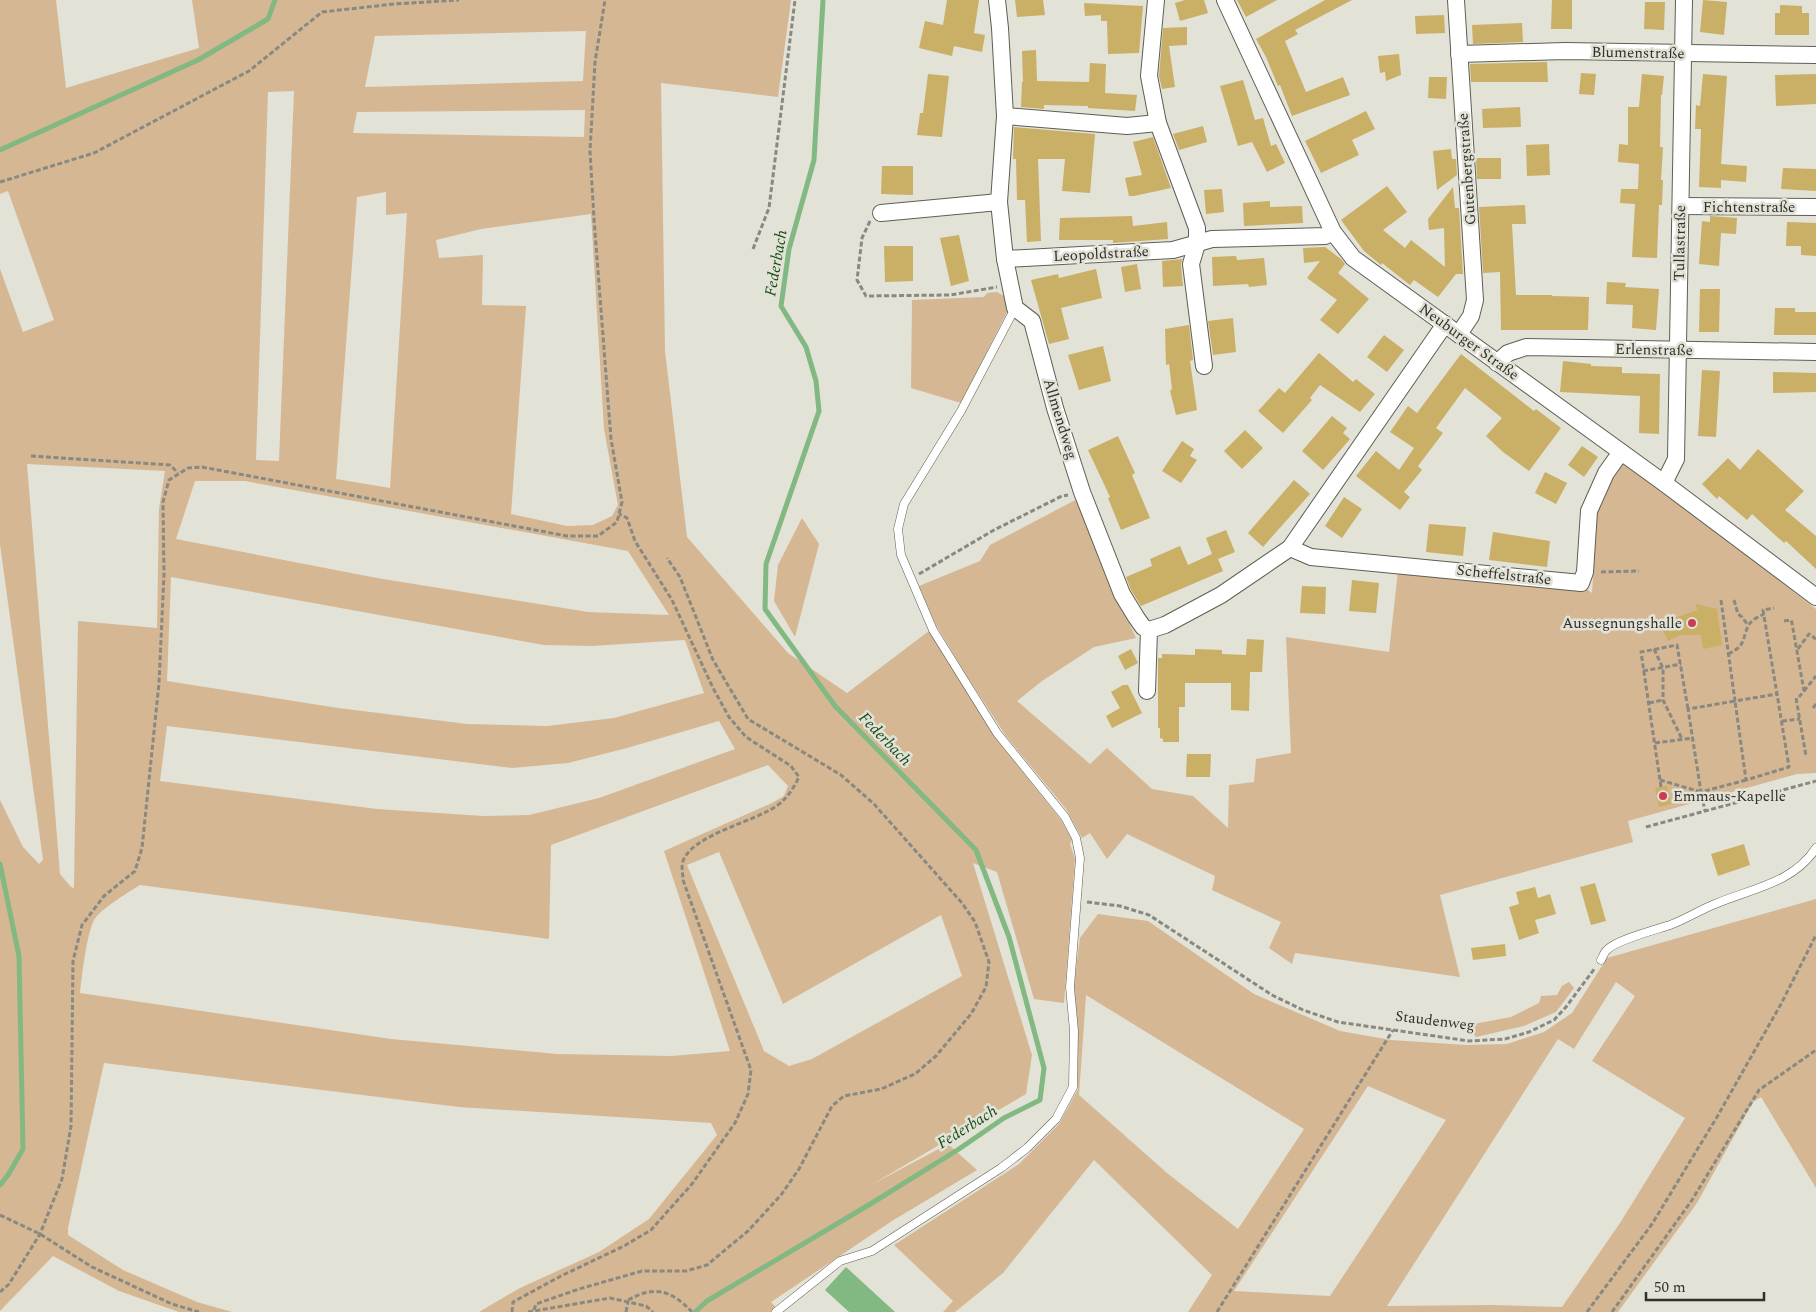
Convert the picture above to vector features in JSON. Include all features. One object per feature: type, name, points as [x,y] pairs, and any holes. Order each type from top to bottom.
[{"type":"street","points":[[997,0],[1004,116],[999,202],[1005,259],[1015,308]]},
{"type":"street","points":[[1156,0],[1149,76],[1158,123],[1197,228],[1197,244],[1191,264],[1204,366]]},
{"type":"street","name":"Neuburger Straße","points":[[1225,0],[1333,232],[1353,258],[1664,483],[1816,597]]},
{"type":"street","name":"Gutenbergstraße","points":[[1456,0],[1475,300],[1471,316],[1459,334]]},
{"type":"street","name":"Tullastraße","points":[[1664,483],[1676,459],[1684,0]]},
{"type":"street","name":"Blumenstraße","points":[[1459,54],[1565,51],[1683,54],[1816,54]]},
{"type":"street","points":[[1004,116],[1128,126],[1158,123]]},
{"type":"street","points":[[881,213],[999,202]]},
{"type":"street","name":"Fichtenstraße","points":[[1681,206],[1816,207]]},
{"type":"street","name":"Leopoldstraße","points":[[1005,259],[1173,250],[1212,239],[1325,236],[1333,232]]},
{"type":"street","name":"Allmendweg","points":[[1015,308],[1032,321],[1055,408],[1083,495],[1122,594],[1143,627],[1149,630]]},
{"type":"street","points":[[1147,691],[1149,630],[1165,625],[1221,596],[1290,548],[1445,324]]},
{"type":"street","name":"Erlenstraße","points":[[1497,363],[1508,353],[1526,347],[1816,352]]},
{"type":"street","points":[[1585,572],[1589,511],[1606,473],[1621,452]]},
{"type":"street","name":"Scheffelstraße","points":[[1290,548],[1311,557],[1581,583],[1585,572]]},
{"type":"lane","points":[[776,1312],[840,1261],[872,1251],[1001,1168],[1027,1148],[1056,1119],[1073,1087],[1074,1031],[1070,987],[1080,858],[1076,838],[1065,817],[997,733],[933,630],[901,555],[898,529],[904,504],[961,411],[1015,308]]},
{"type":"lane","points":[[1601,960],[1606,950],[1615,944],[1673,924],[1714,904],[1774,882],[1792,873],[1810,858],[1816,848]]},
{"type":"path","points":[[0,182],[94,152],[223,85],[248,71],[322,12],[394,4],[459,0]]},
{"type":"path","points":[[0,1292],[9,1284],[40,1234],[62,1179],[71,1126],[73,961],[82,925],[104,896],[135,871],[142,848],[159,683],[164,574],[163,502],[169,480],[188,468],[202,466],[568,536],[598,536],[617,522],[622,502],[611,440],[590,150],[594,62],[605,0]]},
{"type":"path","points":[[753,249],[769,208],[795,0]]},
{"type":"path","points":[[881,213],[869,222],[862,238],[857,280],[866,296],[950,295],[987,289]]},
{"type":"path","points":[[31,456],[170,465],[178,473]]},
{"type":"path","points":[[911,579],[931,569],[994,530],[1049,501],[1062,496],[1083,495]]},
{"type":"path","points":[[512,1312],[513,1302],[561,1276],[624,1246],[650,1230],[692,1184],[735,1123],[748,1094],[751,1070],[683,880],[682,863],[688,851],[702,841],[777,806],[792,792],[799,777],[791,766],[746,737],[729,717],[713,688],[672,600],[635,541],[627,518],[619,514]]},
{"type":"path","points":[[534,1310],[536,1304],[579,1289],[642,1271],[686,1271],[707,1265],[748,1231],[781,1195],[799,1169],[832,1106],[844,1096],[881,1089],[915,1074],[936,1056],[965,1021],[986,988],[989,962],[975,922],[962,904],[874,804],[842,775],[748,719],[713,660],[680,577],[667,558]]},
{"type":"path","points":[[1585,572],[1639,571]]},
{"type":"path","points":[[1721,600],[1746,780]]},
{"type":"path","points":[[1734,600],[1738,614],[1748,626]]},
{"type":"path","points":[[1660,780],[1701,792],[1789,767],[1763,610],[1774,608]]},
{"type":"path","points":[[1728,654],[1739,649],[1748,626],[1754,619],[1764,614]]},
{"type":"path","points":[[1784,621],[1791,620],[1804,691]]},
{"type":"path","points":[[1797,649],[1809,634],[1816,639]]},
{"type":"path","points":[[1661,787],[1641,652],[1677,646],[1705,811]]},
{"type":"path","points":[[1654,649],[1663,668],[1663,700],[1682,739]]},
{"type":"path","points":[[1643,671],[1680,664]]},
{"type":"path","points":[[1806,756],[1797,697],[1816,676]]},
{"type":"path","points":[[1688,709],[1777,694]]},
{"type":"path","points":[[1648,703],[1663,700]]},
{"type":"path","points":[[1813,708],[1816,704]]},
{"type":"path","points":[[1782,722],[1800,719]]},
{"type":"path","points":[[1655,743],[1693,738]]},
{"type":"path","points":[[1646,827],[1816,781]]},
{"type":"path","name":"Staudenweg","points":[[1077,900],[1120,906],[1149,916],[1264,990],[1303,1010],[1338,1022],[1469,1041],[1506,1039],[1529,1032],[1554,1020],[1601,960]]},
{"type":"path","points":[[1587,1312],[1652,1224],[1717,1117],[1781,1004],[1816,935]]},
{"type":"path","points":[[1218,1312],[1393,1030]]},
{"type":"path","points":[[1612,1312],[1692,1200],[1759,1090],[1816,1050]]},
{"type":"path","points":[[0,1215],[40,1234],[92,1267],[172,1304],[199,1312]]},
{"type":"path","points":[[628,1300],[639,1294],[659,1291],[677,1298],[692,1312]]},
{"type":"path","points":[[528,1312],[610,1298],[628,1300],[646,1306],[653,1312]]},
{"type":"path","points":[[626,1312],[628,1300]]},
{"type":"shaded area","points":[[0,0],[56,0],[66,88],[199,48],[192,0],[791,0],[778,97],[661,83],[665,351],[687,537],[788,653],[847,693],[929,631],[995,737],[1061,820],[1072,840],[1070,844],[1075,859],[1064,1003],[1034,999],[997,872],[973,863],[1032,1055],[1026,1094],[871,1185],[948,1144],[977,1170],[892,1221],[771,1302],[780,1312],[479,1312],[520,1288],[599,1252],[649,1219],[717,1135],[711,1123],[459,1107],[104,1063],[68,1235],[123,1270],[197,1302],[232,1312],[179,1312],[119,1291],[53,1256],[0,1311],[0,800],[23,847],[39,864],[43,860],[0,544],[0,269],[23,332],[54,320],[8,191],[0,194]],"holes":[[[586,31],[583,81],[365,87],[375,36]],[[294,91],[279,461],[256,460],[268,92]],[[585,110],[584,137],[353,133],[357,112]],[[386,192],[386,215],[407,213],[390,488],[336,479],[357,197]],[[591,214],[604,429],[618,505],[612,516],[593,525],[567,526],[511,514],[526,306],[482,305],[483,255],[439,258],[436,240],[481,229]],[[27,464],[165,471],[159,509],[157,628],[78,621],[74,888],[60,874]],[[195,481],[245,481],[628,551],[669,615],[588,612],[377,578],[176,539]],[[171,577],[544,645],[592,646],[685,640],[704,693],[614,718],[547,726],[467,724],[338,708],[167,681]],[[719,721],[735,749],[599,798],[529,815],[483,816],[377,809],[160,781],[167,726],[512,768],[568,763]],[[768,765],[788,786],[784,796],[772,803],[664,851],[730,1051],[672,1056],[557,1054],[391,1039],[80,993],[85,953],[90,931],[96,917],[104,909],[140,885],[549,939],[551,845]],[[719,852],[783,1004],[941,915],[962,976],[812,1059],[789,1066],[764,1051],[687,865]]]},
{"type":"shaded area","points":[[997,292],[1007,298],[1007,312],[961,403],[911,388],[912,300],[984,297],[987,293]]},
{"type":"shaded area","points":[[1624,460],[1816,609],[1816,773],[1797,774],[1628,821],[1633,842],[1440,895],[1460,977],[1295,953],[1292,964],[1269,948],[1281,922],[1212,890],[1215,876],[1127,834],[1107,859],[1090,833],[1082,838],[1066,809],[1006,736],[936,625],[919,586],[980,561],[990,545],[1079,498],[1121,606],[1136,638],[1094,647],[1042,681],[1017,701],[1090,764],[1107,748],[1152,789],[1193,796],[1228,828],[1229,785],[1254,782],[1256,759],[1291,753],[1286,637],[1389,652],[1398,571],[1588,590],[1592,593],[1597,515],[1604,489]]},
{"type":"shaded area","points":[[802,518],[819,544],[795,637],[774,601],[778,565]]},
{"type":"shaded area","points":[[1816,899],[1816,1188],[1761,1097],[1753,1102],[1697,1203],[1618,1312],[1188,1312],[1212,1275],[1094,1160],[1003,1273],[955,1312],[943,1312],[953,1301],[894,1245],[1019,1164],[1059,1124],[1078,1089],[1074,984],[1080,938],[1098,914],[1148,921],[1254,994],[1340,1031],[1391,1040],[1466,1045],[1507,1044],[1544,1032],[1572,1013],[1607,958]],"holes":[[[1616,982],[1635,996],[1592,1061],[1685,1118],[1620,1223],[1562,1307],[1492,1305],[1387,1306],[1558,1039],[1574,1049]],[[1086,995],[1304,1129],[1238,1229],[1167,1173],[1079,1095]],[[1368,1086],[1446,1120],[1330,1296],[1234,1291]]]},
{"type":"shaded area","points":[[1569,982],[1574,988],[1556,1012],[1524,1026],[1476,1037],[1470,1030],[1474,1024],[1511,1017],[1539,1003],[1541,996],[1557,995],[1562,986]]},
{"type":"shaded area","points":[[846,1267],[895,1312],[849,1312],[825,1290]]},
{"type":"building","points":[[947,0],[979,0],[974,33],[985,35],[982,52],[954,46],[952,56],[919,48],[925,21],[943,25]]},
{"type":"building","points":[[1015,0],[1043,0],[1045,15],[1017,17]]},
{"type":"building","points":[[1185,0],[1204,0],[1208,13],[1180,21],[1175,3]]},
{"type":"building","points":[[1237,0],[1277,0],[1246,17]]},
{"type":"building","points":[[1325,0],[1352,0],[1295,30],[1298,34],[1285,41],[1306,92],[1343,77],[1350,95],[1292,116],[1280,85],[1278,86],[1256,39]]},
{"type":"building","points":[[1552,0],[1572,0],[1572,29],[1551,29]]},
{"type":"building","points":[[1703,0],[1727,2],[1724,35],[1700,32]]},
{"type":"building","points":[[1645,2],[1665,2],[1664,30],[1644,29]]},
{"type":"building","points":[[1084,3],[1143,6],[1139,53],[1108,54],[1107,21],[1101,21],[1101,15],[1085,16]]},
{"type":"building","points":[[1780,5],[1802,6],[1802,13],[1809,13],[1809,35],[1775,35],[1775,13],[1780,13]]},
{"type":"building","points":[[1444,15],[1445,33],[1416,34],[1415,16]]},
{"type":"building","points":[[1522,23],[1523,42],[1473,44],[1472,25]]},
{"type":"building","points":[[1187,27],[1187,45],[1169,46],[1175,87],[1162,89],[1159,76],[1163,28]]},
{"type":"building","points":[[1036,50],[1037,81],[1089,82],[1090,63],[1106,64],[1105,93],[1137,95],[1135,111],[1088,108],[1088,106],[1044,105],[1044,109],[1021,107],[1023,82],[1022,51]]},
{"type":"building","points":[[1399,54],[1401,75],[1386,81],[1385,72],[1380,73],[1378,56]]},
{"type":"building","points":[[1547,62],[1548,82],[1471,82],[1470,64]]},
{"type":"building","points":[[1581,73],[1596,74],[1594,95],[1579,94]]},
{"type":"building","points":[[928,74],[949,76],[942,137],[917,135],[920,113],[923,113]]},
{"type":"building","points":[[1642,74],[1664,76],[1661,95],[1660,147],[1663,147],[1661,180],[1663,180],[1662,205],[1659,205],[1657,258],[1632,257],[1635,204],[1620,203],[1621,189],[1638,189],[1639,164],[1618,162],[1619,144],[1628,145],[1628,107],[1639,107]]},
{"type":"building","points":[[1703,74],[1727,76],[1721,164],[1747,166],[1746,182],[1721,180],[1721,188],[1699,187],[1701,129],[1695,129],[1696,105],[1700,106]]},
{"type":"building","points":[[1816,74],[1816,104],[1776,106],[1775,75]]},
{"type":"building","points":[[1429,77],[1447,77],[1446,99],[1428,98]]},
{"type":"building","points":[[1243,80],[1255,120],[1263,118],[1271,146],[1276,144],[1285,163],[1267,172],[1252,142],[1238,146],[1220,86]]},
{"type":"building","points":[[1520,107],[1521,127],[1483,128],[1482,109]]},
{"type":"building","points":[[1366,111],[1375,129],[1352,140],[1359,155],[1321,173],[1305,141]]},
{"type":"building","points":[[1203,126],[1207,142],[1179,150],[1173,134]]},
{"type":"building","points":[[1014,127],[1095,134],[1090,193],[1062,191],[1065,159],[1038,159],[1041,241],[1027,242],[1025,200],[1017,200],[1016,159],[1013,159]]},
{"type":"building","points":[[1153,137],[1171,188],[1129,196],[1125,178],[1142,175],[1133,142]]},
{"type":"building","points":[[1549,144],[1550,175],[1527,176],[1526,145]]},
{"type":"building","points":[[1451,149],[1452,159],[1456,159],[1457,175],[1437,190],[1433,151]]},
{"type":"building","points":[[1476,158],[1501,158],[1501,179],[1477,179]]},
{"type":"building","points":[[882,166],[913,166],[913,195],[881,194]]},
{"type":"building","points":[[1783,168],[1816,169],[1816,191],[1781,189]]},
{"type":"building","points":[[1387,186],[1407,212],[1383,230],[1405,248],[1411,240],[1445,267],[1444,228],[1429,230],[1428,219],[1453,187],[1455,208],[1459,208],[1463,274],[1456,274],[1438,297],[1414,280],[1410,285],[1382,263],[1381,265],[1364,251],[1341,220]]},
{"type":"building","points":[[1222,189],[1224,212],[1206,214],[1204,190]]},
{"type":"building","points":[[1270,201],[1270,207],[1302,206],[1303,223],[1244,226],[1243,203]]},
{"type":"building","points":[[1525,205],[1526,224],[1512,224],[1516,295],[1589,297],[1588,330],[1501,330],[1500,272],[1483,273],[1479,207]]},
{"type":"building","points":[[1132,216],[1133,226],[1167,222],[1168,239],[1113,243],[1113,240],[1059,240],[1060,218]]},
{"type":"building","points":[[1710,216],[1737,218],[1736,234],[1721,233],[1719,266],[1699,264],[1702,221],[1710,222]]},
{"type":"building","points":[[1787,222],[1816,223],[1816,256],[1801,255],[1801,246],[1786,246]]},
{"type":"building","points":[[959,235],[969,281],[951,286],[940,238]]},
{"type":"building","points":[[884,246],[913,246],[913,281],[885,282]]},
{"type":"building","points":[[1325,247],[1345,264],[1338,273],[1369,299],[1338,334],[1320,320],[1337,300],[1307,278],[1320,261],[1304,263],[1303,248]]},
{"type":"building","points":[[1236,256],[1237,260],[1264,258],[1267,285],[1249,287],[1248,284],[1213,286],[1212,257]]},
{"type":"building","points":[[1182,259],[1183,286],[1163,287],[1162,261]]},
{"type":"building","points":[[1137,264],[1141,289],[1125,292],[1121,267]]},
{"type":"building","points":[[1096,269],[1102,298],[1061,308],[1069,339],[1049,344],[1031,280],[1058,274],[1059,278]]},
{"type":"building","points":[[1607,282],[1626,283],[1625,287],[1659,289],[1656,330],[1632,328],[1633,305],[1606,304]]},
{"type":"building","points":[[1700,289],[1720,289],[1719,332],[1699,332]]},
{"type":"building","points":[[1775,308],[1795,308],[1795,312],[1816,312],[1816,335],[1774,335]]},
{"type":"building","points":[[1233,318],[1236,352],[1213,355],[1208,321]]},
{"type":"building","points":[[1189,325],[1193,360],[1190,361],[1197,410],[1176,415],[1170,391],[1172,389],[1169,364],[1166,365],[1165,329]]},
{"type":"building","points":[[1384,335],[1404,350],[1387,372],[1367,357]]},
{"type":"building","points":[[1103,346],[1111,381],[1079,390],[1068,355]]},
{"type":"building","points":[[1319,353],[1353,382],[1356,379],[1375,394],[1360,412],[1320,385],[1310,398],[1312,400],[1283,433],[1258,411],[1279,388],[1285,393]]},
{"type":"building","points":[[1461,354],[1534,411],[1536,409],[1561,428],[1529,471],[1503,452],[1486,436],[1502,418],[1465,388],[1436,428],[1443,433],[1418,466],[1422,470],[1404,492],[1410,497],[1400,510],[1356,476],[1376,451],[1399,470],[1414,448],[1390,432],[1408,406],[1417,413]]},
{"type":"building","points":[[1563,361],[1591,364],[1591,366],[1622,367],[1622,373],[1660,374],[1659,434],[1639,433],[1640,396],[1560,392]]},
{"type":"building","points":[[1702,370],[1720,371],[1716,437],[1698,436]]},
{"type":"building","points":[[1773,372],[1816,373],[1816,392],[1773,393]]},
{"type":"building","points":[[1332,416],[1347,428],[1343,433],[1350,439],[1323,470],[1302,451]]},
{"type":"building","points":[[1245,430],[1263,448],[1242,469],[1224,451]]},
{"type":"building","points":[[1118,436],[1135,473],[1132,475],[1150,518],[1121,530],[1108,498],[1110,497],[1088,450]]},
{"type":"building","points":[[1182,441],[1194,449],[1190,456],[1197,460],[1181,483],[1162,471]]},
{"type":"building","points":[[1582,446],[1598,457],[1584,477],[1568,465]]},
{"type":"building","points":[[1758,449],[1804,491],[1785,510],[1816,536],[1816,569],[1786,541],[1784,543],[1752,514],[1747,520],[1719,496],[1717,499],[1702,484],[1728,458],[1740,470]]},
{"type":"building","points":[[1545,472],[1567,483],[1556,504],[1535,493]]},
{"type":"building","points":[[1294,480],[1310,494],[1263,547],[1248,533]]},
{"type":"building","points":[[1344,497],[1362,509],[1342,538],[1325,526]]},
{"type":"building","points":[[1429,524],[1466,527],[1463,556],[1426,552]]},
{"type":"building","points":[[1226,530],[1235,552],[1218,559],[1223,571],[1141,606],[1131,590],[1126,577],[1152,566],[1150,559],[1180,546],[1188,565],[1212,554],[1206,538]]},
{"type":"building","points":[[1493,532],[1550,541],[1547,567],[1489,560]]},
{"type":"building","points":[[1352,580],[1379,583],[1376,613],[1349,611]]},
{"type":"building","points":[[1302,586],[1326,587],[1325,614],[1300,613]]},
{"type":"building","points":[[1696,604],[1717,609],[1722,645],[1703,649],[1701,635],[1680,635],[1668,641],[1663,630],[1664,617],[1677,617],[1697,610]]},
{"type":"building","points":[[1247,639],[1264,640],[1262,672],[1250,672],[1249,711],[1231,710],[1231,683],[1185,683],[1185,707],[1179,707],[1179,742],[1163,742],[1163,739],[1160,738],[1160,728],[1158,728],[1158,658],[1162,658],[1162,654],[1195,655],[1195,649],[1222,650],[1222,654],[1246,655]]},
{"type":"building","points":[[1131,649],[1138,663],[1125,670],[1118,656]]},
{"type":"building","points":[[1123,685],[1128,685],[1142,713],[1112,728],[1106,716],[1120,708],[1111,692]]},
{"type":"building","points":[[1187,754],[1211,754],[1210,777],[1186,777]]},
{"type":"building","name":"Emmaus-Kapelle","points":[[1667,786],[1671,804],[1659,807],[1655,788]]},
{"type":"building","points":[[1744,844],[1750,865],[1718,876],[1711,854]]},
{"type":"building","points":[[1595,883],[1606,921],[1591,925],[1580,887]]},
{"type":"building","points":[[1535,887],[1538,898],[1550,894],[1556,914],[1535,920],[1539,933],[1519,940],[1509,907],[1519,904],[1516,892]]},
{"type":"building","points":[[1505,944],[1506,956],[1473,960],[1471,948]]},
{"type":"waterway","points":[[0,150],[198,60],[268,19],[275,0]]},
{"type":"waterway","name":"Federbach","points":[[695,1312],[707,1301],[872,1203],[959,1149],[1004,1118],[1040,1100],[1044,1068],[1009,937],[976,850],[835,706],[765,609],[766,564],[819,411],[816,381],[806,347],[781,306],[789,249],[814,160],[823,0]]},
{"type":"waterway","points":[[0,864],[19,956],[23,1149],[0,1185]]},
{"type":"place","name":"Aussegnungshalle","points":[[1692,623]]},
{"type":"place","name":"Emmaus-Kapelle","points":[[1663,796]]}]
